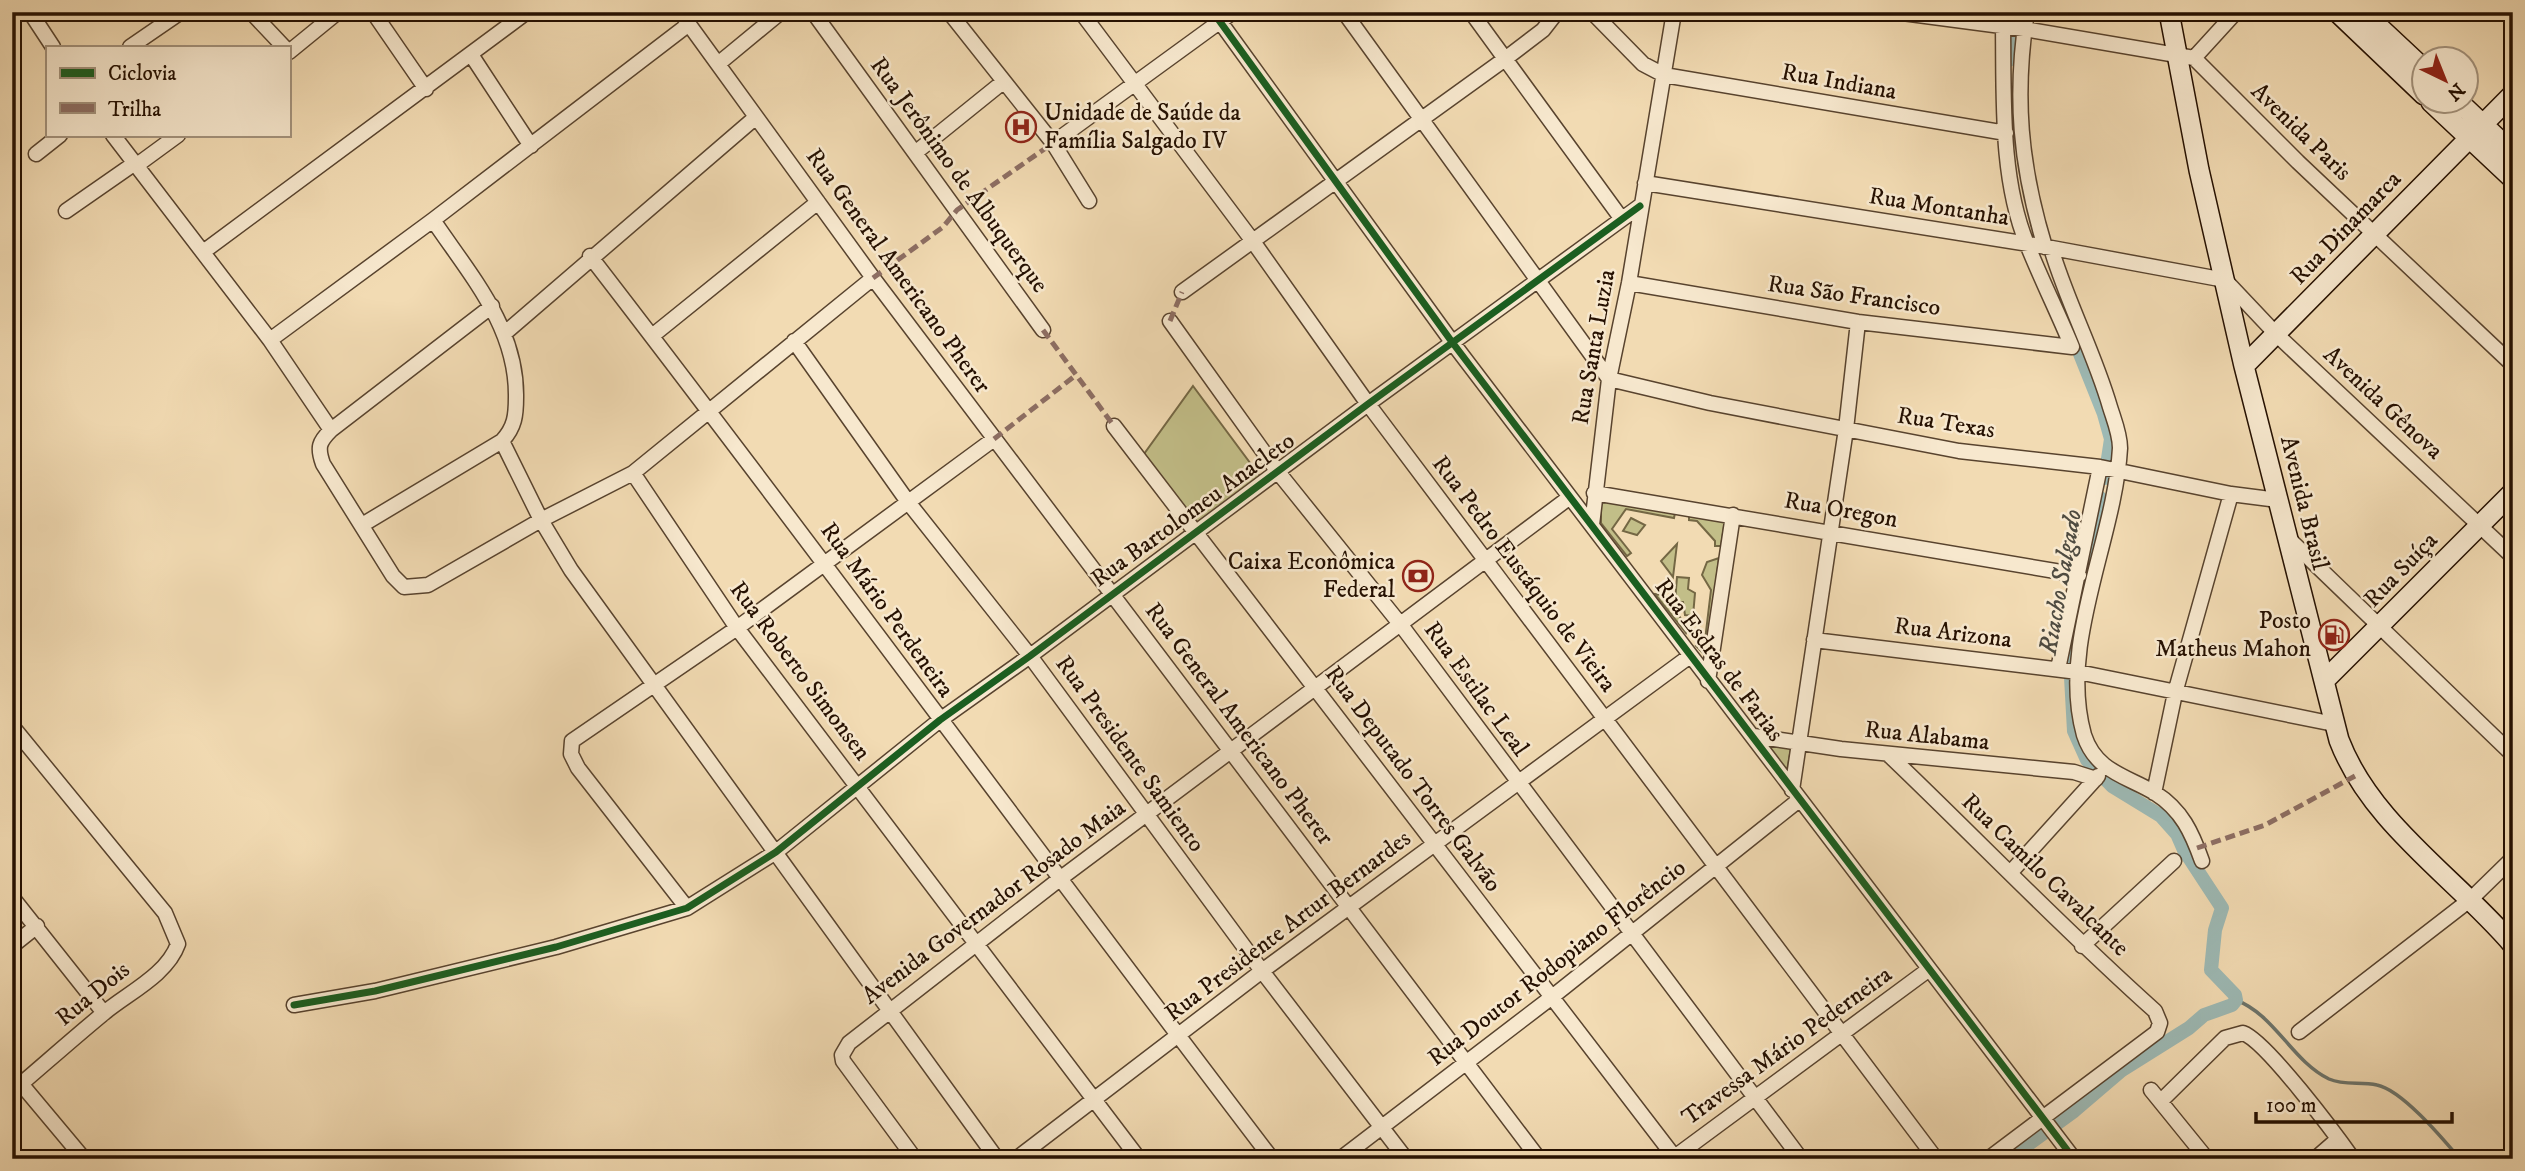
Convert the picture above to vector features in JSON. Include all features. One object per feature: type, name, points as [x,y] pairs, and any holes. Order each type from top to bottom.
[{"type":"street","points":[[30,12],[52,46]]},
{"type":"street","points":[[131,46],[181,12]]},
{"type":"street","points":[[251,12],[283,46]]},
{"type":"street","points":[[290,51],[338,12]]},
{"type":"street","points":[[373,12],[426,89]]},
{"type":"street","points":[[203,253],[472,56],[527,12]]},
{"type":"street","points":[[718,64],[781,12]]},
{"type":"street","name":"Rua Jerônimo de Albuquerque","points":[[813,12],[1043,330]]},
{"type":"street","points":[[948,12],[1053,143],[1089,201]]},
{"type":"street","name":"Rua Pedro Eustáquio de Vieira","points":[[1082,12],[1252,240],[1368,404],[1936,1159]]},
{"type":"street","points":[[1053,143],[1136,85],[1217,17],[1233,12]]},
{"type":"street","points":[[1345,12],[1609,379]]},
{"type":"street","points":[[1471,12],[1622,218]]},
{"type":"street","points":[[1182,292],[1505,59],[1543,30],[1557,12]]},
{"type":"street","points":[[1592,12],[1643,64],[1664,75]]},
{"type":"street","name":"Rua Santa Luzia","points":[[1592,525],[1609,379],[1629,283],[1674,12]]},
{"type":"street","points":[[1895,12],[2185,56],[2236,12]]},
{"type":"street","points":[[2026,12],[2014,28],[2006,133],[2012,188],[2067,297],[2101,378],[2116,424],[2120,448],[2085,621],[2068,670]]},
{"type":"street","name":"Avenida Brasil","points":[[2169,12],[2185,56],[2225,280],[2244,366],[2334,724],[2355,776],[2371,797],[2392,822],[2513,944]]},
{"type":"street","points":[[2337,12],[2410,82]]},
{"type":"street","points":[[2363,12],[2410,56]]},
{"type":"street","name":"Rua Esdras de Farias","points":[[1217,17],[1452,342],[2074,1159]]},
{"type":"street","points":[[270,340],[531,146],[684,18]]},
{"type":"street","name":"Rua General Americano Pherer","points":[[684,18],[873,278],[1539,1159]]},
{"type":"street","points":[[2014,28],[2022,151],[2039,246]]},
{"type":"street","points":[[472,56],[531,146]]},
{"type":"street","name":"Avenida Paris","points":[[2185,56],[2513,365]]},
{"type":"street","name":"Rua Indiana","points":[[1664,75],[2006,133]]},
{"type":"street","points":[[915,153],[1003,82]]},
{"type":"street","name":"Rua Dinamarca","points":[[2244,366],[2513,94]]},
{"type":"street","points":[[2453,116],[2513,153]]},
{"type":"street","points":[[2467,116],[2513,179]]},
{"type":"street","points":[[505,332],[590,256],[756,117]]},
{"type":"street","points":[[37,154],[59,136]]},
{"type":"street","points":[[114,136],[270,340],[331,430]]},
{"type":"street","points":[[66,211],[177,136]]},
{"type":"street","name":"Rua Montanha","points":[[1645,183],[2039,246],[2225,280]]},
{"type":"street","points":[[652,336],[818,202]]},
{"type":"street","name":"Rua Bartolomeu Anacleto","points":[[294,1005],[375,991],[544,950],[687,908],[775,852],[940,720],[1640,206]]},
{"type":"street","points":[[362,525],[502,440],[511,432],[516,414],[513,363],[505,332],[492,306],[433,220]]},
{"type":"street","name":"Rua São Francisco","points":[[1629,283],[1858,322],[2072,347],[2039,246]]},
{"type":"street","name":"Rua Mário Perdeneira","points":[[590,256],[707,412],[826,562],[940,720],[1272,1159]]},
{"type":"street","points":[[492,306],[331,430],[319,443],[318,450],[362,525],[393,576],[404,587],[428,585],[471,563],[541,520],[633,473],[873,278]]},
{"type":"street","name":"Avenida Gênova","points":[[2225,280],[2277,335],[2513,557]]},
{"type":"street","name":"Rua Estilac Leal","points":[[1170,321],[1279,472],[1401,625],[1801,1159]]},
{"type":"street","points":[[1796,795],[1799,743],[1846,429],[1858,322]]},
{"type":"street","name":"Rua Presidente Samiento","points":[[794,341],[908,502],[1030,656],[1262,971],[1406,1159]]},
{"type":"street","name":"Rua Texas","points":[[1609,379],[1710,403],[1959,451],[2101,467],[2231,494],[2278,500]]},
{"type":"street","name":"Rua Deputado Torres Galvão","points":[[1114,426],[1193,533],[1315,688],[1674,1158]]},
{"type":"street","points":[[687,908],[578,768],[570,747],[578,735],[737,628],[994,439]]},
{"type":"street","points":[[502,440],[541,520],[571,570],[997,1159]]},
{"type":"street","points":[[2101,467],[2079,575],[2068,670],[2091,750],[2118,776],[2154,793],[2173,807],[2190,829],[2202,861]]},
{"type":"street","name":"Rua Roberto Simonsen","points":[[633,473],[737,628],[1139,1159]]},
{"type":"street","name":"Rua Suíça","points":[[2324,681],[2513,492]]},
{"type":"street","name":"Rua Oregon","points":[[1594,493],[2079,575]]},
{"type":"street","points":[[2154,793],[2175,693],[2231,494]]},
{"type":"street","name":"Avenida Governador Rosado Maia","points":[[915,1159],[854,1080],[843,1061],[844,1049],[890,1008],[1570,497]]},
{"type":"street","points":[[1708,681],[1733,515]]},
{"type":"street","points":[[2288,538],[2513,755]]},
{"type":"street","name":"Rua Arizona","points":[[1814,640],[2068,670],[2334,724]]},
{"type":"street","name":"Rua Presidente Artur Bernardes","points":[[1016,1159],[1262,971],[1690,656]]},
{"type":"street","name":"Rua Dois","points":[[12,726],[165,913],[178,944],[174,955],[163,968],[17,1078]]},
{"type":"street","name":"Rua Alabama","points":[[1754,736],[1889,755],[2074,772],[2097,777],[2011,872]]},
{"type":"street","name":"Rua Camilo Cavalcante","points":[[1889,755],[2011,872],[2082,946],[2155,1011],[2160,1023],[2157,1032],[2047,1122]]},
{"type":"street","name":"Rua Doutor Rodopiano Florêncio","points":[[1340,1159],[1717,868],[1796,795]]},
{"type":"street","points":[[2298,1032],[2471,899],[2513,858]]},
{"type":"street","points":[[2082,946],[2174,861]]},
{"type":"street","points":[[12,897],[104,1013]]},
{"type":"street","points":[[12,946],[37,926]]},
{"type":"street","name":"Travessa Mário Pederneira","points":[[1674,1158],[1928,970]]},
{"type":"street","points":[[2161,1101],[2225,1038],[2243,1033],[2259,1043],[2274,1059],[2353,1159]]},
{"type":"street","points":[[17,1078],[84,1159]]},
{"type":"street","points":[[2151,1090],[2207,1159]]},
{"type":"street","points":[[1987,1159],[2047,1122]]},
{"type":"street","points":[[2315,1159],[2339,1139]]},
{"type":"shaded area","points":[[1193,386],[1262,479],[1195,524],[1144,454]]},
{"type":"shaded area","points":[[1601,500],[1675,513],[1674,518],[1626,509],[1612,529],[1631,553],[1627,556],[1601,523]]},
{"type":"shaded area","points":[[1689,515],[1725,520],[1721,546],[1715,546],[1715,541],[1697,521],[1689,520]]},
{"type":"shaded area","points":[[1631,518],[1645,525],[1637,535],[1623,531]]},
{"type":"shaded area","points":[[1677,544],[1673,577],[1661,561]]},
{"type":"shaded area","points":[[1719,558],[1707,653],[1704,654],[1696,646],[1705,640],[1711,590],[1702,575],[1707,562]]},
{"type":"shaded area","points":[[1677,577],[1689,578],[1688,589],[1695,593],[1693,616],[1685,615],[1683,602],[1675,602]]},
{"type":"shaded area","points":[[1655,594],[1663,595],[1688,628],[1686,633]]},
{"type":"shaded area","points":[[1765,742],[1792,743],[1786,776]]},
{"type":"waterway","name":"Riacho Salgado","points":[[2009,60],[2013,12]]},
{"type":"waterway","name":"Riacho Salgado","points":[[2072,334],[2104,414],[2111,439],[2105,478]]},
{"type":"waterway","name":"Riacho Salgado","points":[[2008,1159],[2074,1111],[2122,1070],[2189,1028],[2204,1015],[2232,1005],[2236,1000],[2235,995],[2211,970],[2215,930],[2222,908],[2184,850],[2177,834],[2161,816],[2112,786],[2087,760],[2074,731],[2070,659],[2100,498]]},
{"type":"waterway","points":[[2236,1000],[2262,1016],[2304,1061],[2329,1079],[2377,1085],[2398,1096],[2422,1116],[2460,1159]]},
{"type":"marked path","points":[[873,278],[943,227],[957,210],[1053,143]]},
{"type":"marked path","points":[[1170,321],[1182,292]]},
{"type":"marked path","points":[[1043,330],[1114,426]]},
{"type":"marked path","points":[[994,439],[1076,375]]},
{"type":"marked path","points":[[2197,848],[2265,825],[2355,776]]},
{"type":"cycle path","points":[[1213,12],[1452,342],[2074,1159]]},
{"type":"cycle path","points":[[294,1005],[375,991],[556,947],[687,908],[776,852],[940,720],[1640,206]]},
{"type":"place","name":"Unidade de Saúde da Família Salgado IV","points":[[1021,127]]},
{"type":"place","name":"Caixa Econômica Federal","points":[[1418,576]]},
{"type":"place","name":"Posto Matheus Mahon","points":[[2334,635]]}]
